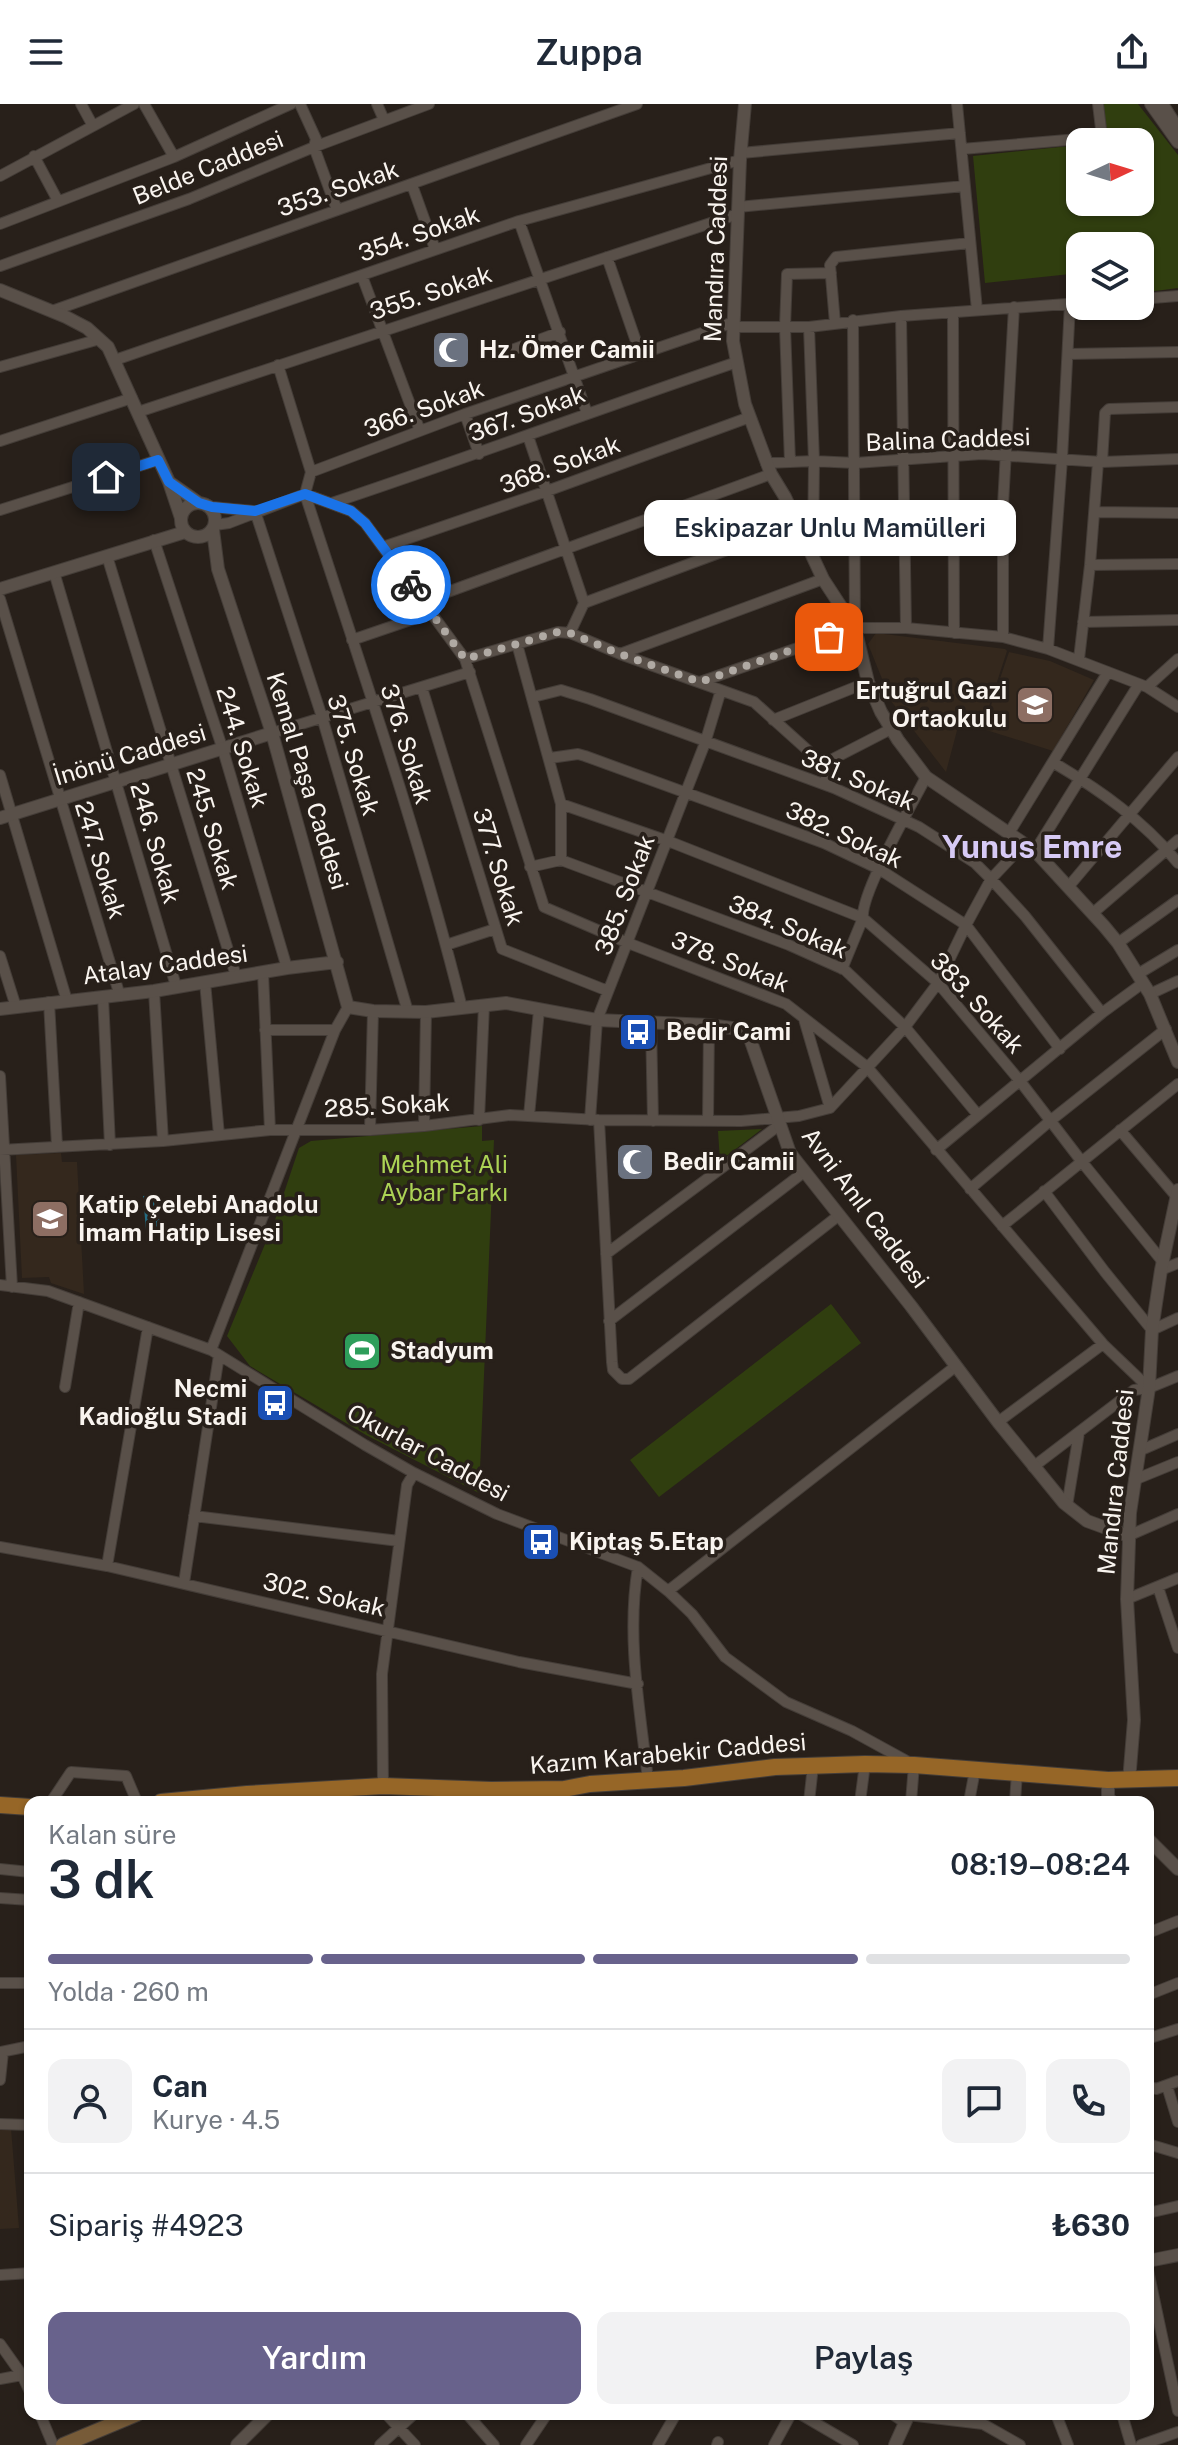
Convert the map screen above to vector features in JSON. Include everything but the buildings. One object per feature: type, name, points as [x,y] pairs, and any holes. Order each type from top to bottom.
[{"type":"main road","name":"Kazım Karabekir Caddesi","points":[[259,1796],[383,1786],[491,1796],[563,1795],[648,1780],[775,1767],[865,1764],[1017,1772],[1106,1795],[1129,1781],[1178,1778]]},
{"type":"main road","points":[[0,1805],[24,1807]]},
{"type":"main road","points":[[63,2445],[112,2420]]},
{"type":"street","points":[[81,104],[93,126]]},
{"type":"street","points":[[0,176],[134,104]]},
{"type":"street","points":[[144,104],[174,157]]},
{"type":"street","points":[[0,224],[174,157],[291,104]]},
{"type":"street","points":[[300,104],[316,139],[314,147],[337,210]]},
{"type":"street","points":[[377,104],[384,120]]},
{"type":"street","name":"Belde Caddesi","points":[[0,266],[189,199],[429,104]]},
{"type":"street","name":"353. Sokak","points":[[52,311],[637,104]]},
{"type":"street","name":"Mandıra Caddesi","points":[[745,104],[733,341],[745,404],[768,469],[785,497],[823,579],[855,628],[868,682],[891,729],[926,777],[1030,847],[1093,913],[1118,943],[1171,1033],[1178,1062]]},
{"type":"street","points":[[957,104],[977,310]]},
{"type":"street","points":[[962,149],[1102,137],[1098,104]]},
{"type":"street","points":[[1154,104],[1178,129]]},
{"type":"street","points":[[1154,104],[1178,142]]},
{"type":"street","name":"354. Sokak","points":[[115,360],[519,221],[741,156],[960,133]]},
{"type":"street","points":[[34,156],[58,201]]},
{"type":"street","points":[[412,185],[435,249]]},
{"type":"street","name":"355. Sokak","points":[[138,412],[607,257],[738,210],[965,186]]},
{"type":"street","points":[[519,221],[587,413]]},
{"type":"street","points":[[835,323],[830,265],[836,257],[970,243]]},
{"type":"street","points":[[607,257],[640,353]]},
{"type":"street","points":[[790,462],[785,327],[787,274],[831,273]]},
{"type":"street","points":[[362,276],[420,431]]},
{"type":"street","points":[[0,290],[87,328],[108,347],[169,482],[185,532]]},
{"type":"street","points":[[1154,298],[1178,296]]},
{"type":"street","name":"366. Sokak","points":[[311,472],[640,353],[734,325],[809,327],[853,320],[1066,304]]},
{"type":"street","points":[[1003,637],[1002,518],[1014,307]]},
{"type":"street","points":[[953,313],[954,633]]},
{"type":"street","points":[[901,316],[906,628]]},
{"type":"street","points":[[853,320],[855,628]]},
{"type":"street","points":[[1048,649],[1073,320]]},
{"type":"street","points":[[809,327],[814,461],[812,558]]},
{"type":"street","points":[[501,354],[560,332]]},
{"type":"street","points":[[0,367],[100,339]]},
{"type":"street","points":[[1068,354],[1178,352]]},
{"type":"street","name":"367. Sokak","points":[[332,503],[737,362]]},
{"type":"street","points":[[0,589],[154,540],[185,532],[204,536],[214,527],[305,494],[311,472],[278,365]]},
{"type":"street","points":[[0,441],[132,398]]},
{"type":"street","points":[[1079,659],[1105,413],[1109,409],[1178,407]]},
{"type":"street","points":[[465,414],[479,454]]},
{"type":"street","name":"368. Sokak","points":[[383,547],[750,417]]},
{"type":"street","points":[[528,436],[584,603],[570,633]]},
{"type":"street","name":"Balina Caddesi","points":[[423,601],[790,462],[855,463],[1007,455],[1100,462],[1178,459]]},
{"type":"street","points":[[0,510],[158,460]]},
{"type":"street","points":[[169,482],[214,513],[214,527]]},
{"type":"street","name":"378. Sokak","points":[[305,494],[351,511],[358,517],[465,659],[544,907],[786,1004],[867,1067],[1103,1344],[1149,1388]]},
{"type":"street","name":"376. Sokak","points":[[305,494],[372,702],[446,945],[462,1008]]},
{"type":"street","points":[[181,518],[189,505],[255,511]]},
{"type":"street","name":"375. Sokak","points":[[255,511],[322,717],[408,1012]]},
{"type":"street","points":[[1095,512],[1178,513]]},
{"type":"street","points":[[584,603],[797,524]]},
{"type":"street","name":"Kemal Paşa Caddesi","points":[[214,527],[218,569],[272,733],[348,1007]]},
{"type":"street","name":"Kemal Paşa Caddesi","points":[[198,537],[218,569]]},
{"type":"street","name":"244. Sokak","points":[[154,540],[223,750],[287,968]]},
{"type":"street","name":"245. Sokak","points":[[107,556],[236,976]]},
{"type":"street","points":[[1090,565],[1178,564]]},
{"type":"street","name":"246. Sokak","points":[[54,572],[176,986]]},
{"type":"street","points":[[620,654],[823,579]]},
{"type":"street","name":"247. Sokak","points":[[0,599],[120,996]]},
{"type":"street","points":[[352,640],[431,613]]},
{"type":"street","points":[[1083,622],[1178,620]]},
{"type":"street","points":[[700,682],[855,628],[906,628],[1003,637],[1048,649],[1143,686],[1178,707]]},
{"type":"street","points":[[465,659],[558,632],[570,633],[754,702],[823,764],[828,786]]},
{"type":"street","points":[[517,644],[561,804],[561,860],[530,867]]},
{"type":"street","points":[[606,1254],[778,1122],[830,1108],[905,1027],[938,983],[991,879],[1030,847],[1143,686],[1178,659]]},
{"type":"street","points":[[272,733],[470,672]]},
{"type":"street","points":[[1009,833],[1108,672]]},
{"type":"street","points":[[773,720],[868,682]]},
{"type":"street","name":"377. Sokak","points":[[422,688],[502,949],[608,991]]},
{"type":"street","name":"381. Sokak","points":[[533,697],[561,690],[828,786],[919,827],[975,863],[991,879],[1025,916],[1102,1013]]},
{"type":"street","name":"385. Sokak","points":[[721,690],[705,743],[597,1020],[594,1120],[613,1370],[622,1379],[629,1379],[838,1216]]},
{"type":"street","points":[[823,764],[891,729]]},
{"type":"street","name":"İnönü Caddesi","points":[[6,816],[272,733]]},
{"type":"street","name":"382. Sokak","points":[[550,758],[585,756],[824,843],[879,869],[966,925],[1060,1049]]},
{"type":"street","points":[[1069,886],[1178,757]]},
{"type":"street","points":[[1054,763],[1129,813],[1178,863]]},
{"type":"street","points":[[0,775],[6,816],[67,1001]]},
{"type":"street","points":[[842,969],[879,869],[926,777]]},
{"type":"street","name":"383. Sokak","points":[[561,804],[668,841],[863,918],[938,983],[1020,1081],[1162,1266]]},
{"type":"street","points":[[1093,913],[1178,840]]},
{"type":"street","name":"384. Sokak","points":[[561,860],[789,945],[842,969],[905,1027],[978,1115]]},
{"type":"street","points":[[1118,943],[1178,900]]},
{"type":"street","points":[[446,945],[495,929]]},
{"type":"street","points":[[936,1150],[1102,1013],[1143,984],[1178,950]]},
{"type":"street","points":[[0,956],[16,1007]]},
{"type":"street","name":"Atalay Caddesi","points":[[0,1009],[120,996],[337,962]]},
{"type":"street","points":[[263,973],[270,1130]]},
{"type":"street","points":[[1143,984],[1178,981]]},
{"type":"street","points":[[205,982],[219,1135]]},
{"type":"street","points":[[154,991],[163,1141]]},
{"type":"street","points":[[103,997],[110,1145]]},
{"type":"street","points":[[49,1002],[57,1146]]},
{"type":"street","name":"Avni Anıl Caddesi","points":[[348,1007],[426,1012],[506,1003],[597,1020],[709,1025],[747,1030],[790,1153],[804,1172],[1033,1467],[1067,1506],[1087,1521],[1128,1536]]},
{"type":"street","points":[[479,1120],[484,1005]]},
{"type":"street","points":[[184,1583],[215,1353],[335,1030],[348,1007]]},
{"type":"street","points":[[529,1116],[539,1010]]},
{"type":"street","points":[[370,1130],[373,1011]]},
{"type":"street","points":[[424,1126],[426,1012]]},
{"type":"street","points":[[804,1019],[830,1108]]},
{"type":"street","points":[[651,1023],[653,1121]]},
{"type":"street","points":[[708,1121],[709,1025]]},
{"type":"street","points":[[265,1030],[335,1030]]},
{"type":"street","points":[[970,1189],[1050,1121],[1171,1033]]},
{"type":"street","points":[[0,1076],[12,1287]]},
{"type":"street","points":[[1002,1226],[1178,1084]]},
{"type":"street","name":"285. Sokak","points":[[2,1150],[110,1145],[270,1130],[370,1130],[510,1115],[594,1120],[778,1122]]},
{"type":"street","points":[[1120,1130],[1177,1193]]},
{"type":"street","points":[[609,1321],[804,1172]]},
{"type":"street","points":[[1044,1191],[1152,1330],[1178,1318]]},
{"type":"street","name":"Mandıra Caddesi","points":[[1129,1781],[1134,1720],[1127,1599],[1128,1536],[1149,1388],[1152,1330],[1162,1266],[1174,1228],[1177,1193]]},
{"type":"street","points":[[1162,1266],[1178,1263]]},
{"type":"street","name":"Okurlar Caddesi","points":[[0,1285],[48,1291],[215,1353],[414,1473],[497,1514],[638,1567],[692,1614],[725,1657],[786,1702],[852,1731],[914,1765]]},
{"type":"street","points":[[65,1387],[79,1302]]},
{"type":"street","points":[[107,1566],[148,1327]]},
{"type":"street","points":[[998,1422],[1103,1344]]},
{"type":"street","points":[[668,1591],[956,1366]]},
{"type":"street","points":[[1033,1467],[1134,1390],[1149,1388],[1178,1376]]},
{"type":"street","points":[[1067,1506],[1079,1433]]},
{"type":"street","points":[[1139,1451],[1178,1434]]},
{"type":"street","points":[[1134,1480],[1178,1462]]},
{"type":"street","points":[[383,1786],[382,1674],[407,1485],[414,1473]]},
{"type":"street","points":[[1128,1536],[1178,1514]]},
{"type":"street","points":[[194,1516],[399,1541]]},
{"type":"street","name":"302. Sokak","points":[[0,1547],[107,1566],[519,1662],[638,1684]]},
{"type":"street","points":[[638,1567],[632,1598],[648,1780]]},
{"type":"street","points":[[1127,1599],[1178,1578]]},
{"type":"street","points":[[1158,1587],[1178,1645]]},
{"type":"street","points":[[861,1796],[865,1764]]},
{"type":"street","points":[[911,1796],[914,1765]]},
{"type":"street","points":[[810,1796],[813,1766]]},
{"type":"street","points":[[970,1796],[975,1770]]},
{"type":"street","points":[[55,1796],[71,1772],[126,1776],[134,1796]]},
{"type":"street","points":[[1015,1796],[1017,1772]]},
{"type":"street","points":[[1154,1845],[1178,1869]]},
{"type":"street","points":[[0,1869],[24,1871]]},
{"type":"street","points":[[0,1898],[24,1900]]},
{"type":"street","points":[[1154,1931],[1178,1921]]},
{"type":"street","points":[[0,1983],[24,1983]]},
{"type":"street","points":[[1154,1993],[1178,1983]]},
{"type":"street","points":[[1154,2037],[1178,2029]]},
{"type":"street","points":[[0,2080],[1,2052],[24,2047]]},
{"type":"street","points":[[1154,2088],[1178,2081]]},
{"type":"street","points":[[1167,2086],[1178,2121]]},
{"type":"street","points":[[0,2124],[24,2125]]},
{"type":"street","points":[[1154,2146],[1178,2153]]},
{"type":"street","points":[[1154,2212],[1178,2206]]},
{"type":"street","points":[[1154,2260],[1178,2255]]},
{"type":"street","points":[[0,2275],[24,2276]]},
{"type":"street","points":[[1154,2298],[1178,2411]]},
{"type":"street","points":[[0,2344],[24,2379]]},
{"type":"street","points":[[0,2379],[22,2375]]},
{"type":"street","points":[[43,2420],[53,2445]]},
{"type":"street","points":[[237,2445],[262,2420]]},
{"type":"street","points":[[392,2420],[415,2445]]},
{"type":"street","points":[[380,2445],[408,2420]]},
{"type":"street","points":[[472,2420],[494,2445]]},
{"type":"street","points":[[526,2445],[541,2420]]},
{"type":"street","points":[[658,2445],[669,2420]]},
{"type":"street","points":[[774,2445],[788,2420]]},
{"type":"street","points":[[810,2420],[853,2445]]},
{"type":"street","points":[[895,2445],[906,2420]]},
{"type":"street","points":[[983,2420],[1020,2445]]},
{"type":"street","points":[[1058,2420],[1068,2445]]},
{"type":"street","points":[[1123,2420],[1128,2445]]},
{"type":"street","points":[[1141,2445],[1178,2432]]},
{"type":"shaded area","points":[[876,633],[1007,651],[985,719],[959,723],[946,772],[891,701],[868,644]]},
{"type":"shaded area","name":"Ertuğrul Gazi Ortaokulu","points":[[1009,652],[1050,661],[1094,680],[1053,751],[983,729]]},
{"type":"shaded area","name":"Katip Çelebi Anadolu İmam Hatip Lisesi","points":[[61,1153],[62,1162],[77,1162],[84,1294],[51,1283],[49,1277],[22,1278],[16,1155]]},
{"type":"shaded area","points":[[0,2128],[11,2128],[19,2228],[0,2229]]},
{"type":"green space","points":[[1103,104],[1138,104],[1178,155],[1178,288],[1154,291],[1154,232],[1066,232],[1066,274],[985,283],[973,156],[1066,146],[1066,216],[1154,216],[1154,128],[1106,128]]},
{"type":"green space","name":"Stadyum","points":[[482,1126],[482,1141],[494,1140],[479,1493],[366,1435],[250,1366],[227,1336],[275,1220],[299,1148],[311,1141]]},
{"type":"green space","points":[[762,1129],[720,1161],[718,1131]]},
{"type":"green space","points":[[831,1304],[861,1343],[659,1497],[630,1460]]},
{"type":"water","points":[[157,1195],[160,1229],[146,1230],[143,1196]]},
{"type":"way so far","points":[[411,585],[465,659],[558,632],[570,633],[700,682],[829,637]]},
{"type":"place","name":"Hz. Ömer Camii","points":[[451,350]]},
{"type":"place","name":"Eskipazar Unlu Mamülleri","points":[[829,637]]},
{"type":"place","name":"Ertuğrul Gazi Ortaokulu","points":[[1035,705]]},
{"type":"place","name":"Bedir Cami","points":[[638,1032]]},
{"type":"place","name":"Bedir Camii","points":[[635,1162]]},
{"type":"place","name":"Katip Çelebi Anadolu İmam Hatip Lisesi","points":[[50,1219]]},
{"type":"place","name":"Stadyum","points":[[362,1351]]},
{"type":"place","name":"Necmi Kadioğlu Stadi","points":[[275,1403]]},
{"type":"place","name":"Kiptaş 5.Etap","points":[[541,1542]]},
{"type":"district","name":"Yunus Emre","points":[[1032,847]]},
{"type":"route","points":[[106,477],[158,460],[169,482],[199,503],[212,507],[255,511],[305,494],[332,503],[351,511],[365,523],[411,585]]},
{"type":"park label","name":"Mehmet Ali Aybar Parkı","points":[[444,1179]]}]
